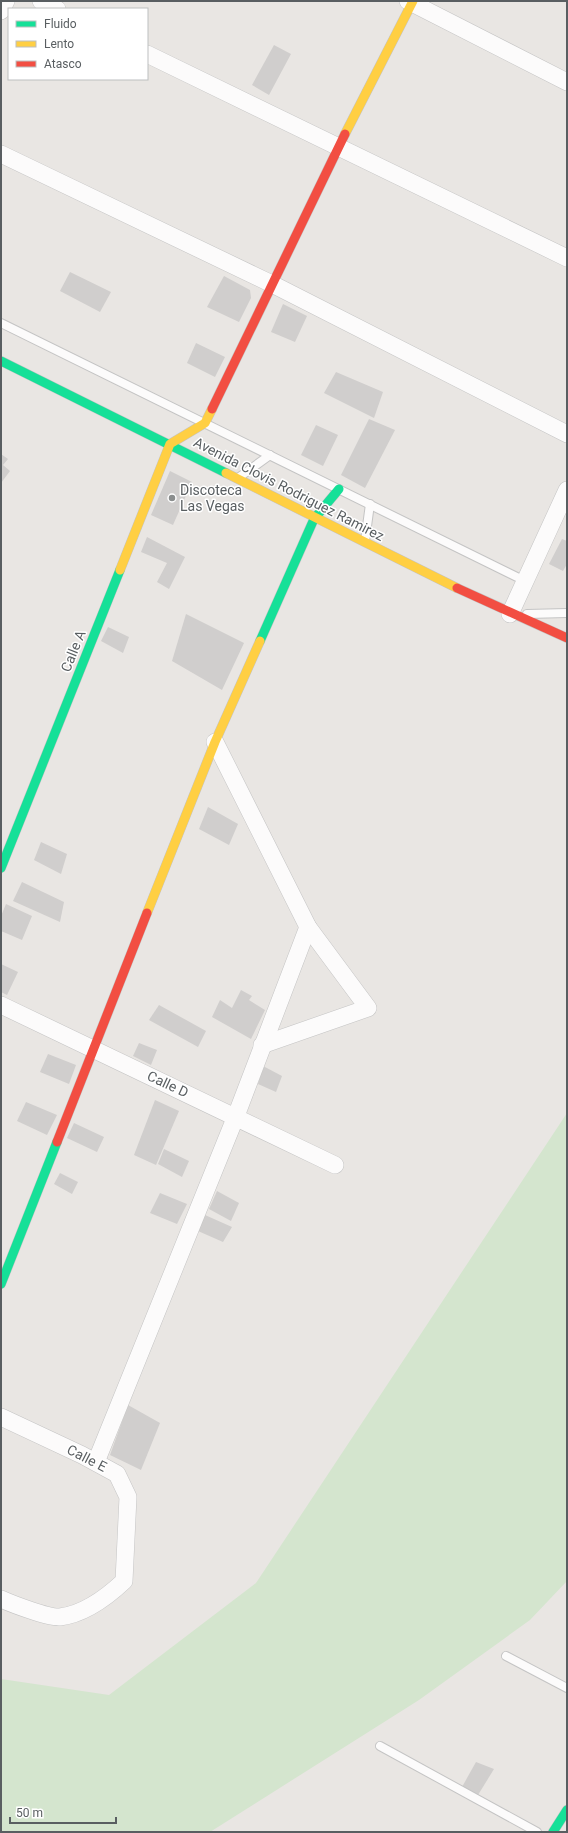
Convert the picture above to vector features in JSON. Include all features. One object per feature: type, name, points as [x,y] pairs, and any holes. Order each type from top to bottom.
[{"type":"street","points":[[1,11],[6,1]]},
{"type":"street","points":[[41,1],[55,8]]},
{"type":"street","points":[[170,444],[205,423],[338,148],[411,2],[567,82]]},
{"type":"street","points":[[148,54],[567,258]]},
{"type":"street","points":[[1,154],[272,284],[567,434]]},
{"type":"street","name":"Avenida Clovis Rodriguez Ramirez","points":[[1,361],[170,444],[314,519],[510,614],[567,638]]},
{"type":"street","name":"Calle A","points":[[1,868],[170,444]]},
{"type":"street","points":[[1,1284],[92,1049],[215,742],[314,519],[338,489]]},
{"type":"street","points":[[510,614],[567,490]]},
{"type":"street","points":[[215,742],[308,927],[368,1008],[262,1045]]},
{"type":"street","points":[[96,1462],[236,1116],[308,927]]},
{"type":"street","name":"Calle D","points":[[1,1005],[236,1116],[335,1165]]},
{"type":"street","name":"Calle E","points":[[1,1417],[96,1462],[117,1474],[128,1497],[124,1581],[108,1596],[79,1611],[59,1617],[14,1605],[1,1598]]},
{"type":"street","points":[[553,1832],[567,1810]]},
{"type":"lane","points":[[1,323],[526,581]]},
{"type":"lane","points":[[237,479],[270,455]]},
{"type":"lane","points":[[364,543],[370,504]]},
{"type":"lane","points":[[510,614],[567,613]]},
{"type":"lane","points":[[506,1656],[567,1688]]},
{"type":"lane","points":[[380,1746],[537,1832]]},
{"type":"green space","points":[[567,1113],[567,1581],[530,1620],[419,1700],[210,1832],[1,1832],[1,1679],[109,1695],[256,1583]]},
{"type":"building","points":[[274,45],[291,54],[269,95],[252,85]]},
{"type":"building","points":[[70,272],[111,292],[100,312],[60,291]]},
{"type":"building","points":[[224,276],[250,290],[251,298],[239,322],[207,307]]},
{"type":"building","points":[[283,304],[307,316],[295,342],[271,332]]},
{"type":"building","points":[[196,343],[225,357],[215,377],[187,363]]},
{"type":"building","points":[[336,372],[383,392],[374,418],[324,393]]},
{"type":"building","points":[[369,419],[395,430],[365,488],[341,475]]},
{"type":"building","points":[[316,425],[338,435],[323,466],[301,455]]},
{"type":"building","points":[[1,454],[8,459],[3,465],[10,471],[1,483]]},
{"type":"building","name":"Discoteca Las Vegas","points":[[170,471],[192,482],[173,525],[151,515]]},
{"type":"building","points":[[147,537],[185,557],[169,589],[157,582],[167,563],[141,552]]},
{"type":"building","points":[[562,539],[567,541],[567,564],[563,571],[549,564]]},
{"type":"building","points":[[186,614],[244,643],[222,690],[172,661]]},
{"type":"building","points":[[108,627],[129,637],[123,653],[101,641]]},
{"type":"building","points":[[208,807],[238,824],[229,845],[199,829]]},
{"type":"building","points":[[41,842],[67,854],[61,874],[34,860]]},
{"type":"building","points":[[22,882],[64,902],[60,922],[13,901]]},
{"type":"building","points":[[6,904],[32,916],[22,940],[1,931],[1,916]]},
{"type":"building","points":[[1,964],[18,972],[7,995],[1,992]]},
{"type":"building","points":[[241,990],[252,996],[249,1000],[265,1010],[251,1039],[212,1017],[220,1000],[232,1008]]},
{"type":"building","points":[[159,1005],[206,1031],[198,1047],[149,1020]]},
{"type":"building","points":[[139,1043],[157,1050],[151,1065],[133,1056]]},
{"type":"building","points":[[48,1054],[76,1065],[69,1084],[40,1072]]},
{"type":"building","points":[[263,1066],[282,1076],[276,1092],[258,1084]]},
{"type":"building","points":[[155,1100],[179,1111],[156,1165],[134,1155]]},
{"type":"building","points":[[26,1102],[57,1115],[47,1135],[17,1121]]},
{"type":"building","points":[[74,1123],[104,1137],[97,1152],[67,1138]]},
{"type":"building","points":[[164,1149],[189,1161],[182,1177],[158,1164]]},
{"type":"building","points":[[60,1173],[78,1182],[72,1194],[54,1184]]},
{"type":"building","points":[[217,1191],[239,1203],[231,1221],[209,1209]]},
{"type":"building","points":[[160,1193],[187,1204],[177,1224],[150,1213]]},
{"type":"building","points":[[205,1215],[232,1227],[223,1242],[198,1231]]},
{"type":"building","points":[[128,1405],[160,1423],[141,1470],[110,1455]]},
{"type":"building","points":[[476,1762],[494,1769],[478,1795],[462,1787]]},
{"type":"traffic: fast","points":[[1,361],[226,473]]},
{"type":"traffic: fast","points":[[260,641],[314,519],[339,489]]},
{"type":"traffic: fast","points":[[1,868],[120,570]]},
{"type":"traffic: fast","points":[[1,1284],[57,1142]]},
{"type":"traffic: fast","points":[[553,1832],[567,1810]]},
{"type":"traffic: slow","points":[[345,134],[413,1]]},
{"type":"traffic: slow","points":[[120,570],[170,444],[205,423],[212,409]]},
{"type":"traffic: slow","points":[[226,473],[457,588]]},
{"type":"traffic: slow","points":[[147,913],[215,742],[260,641]]},
{"type":"traffic: jam","points":[[212,409],[345,134]]},
{"type":"traffic: jam","points":[[457,588],[567,638]]},
{"type":"traffic: jam","points":[[57,1142],[147,913]]},
{"type":"place","name":"Discoteca Las Vegas","points":[[172,498]]}]
